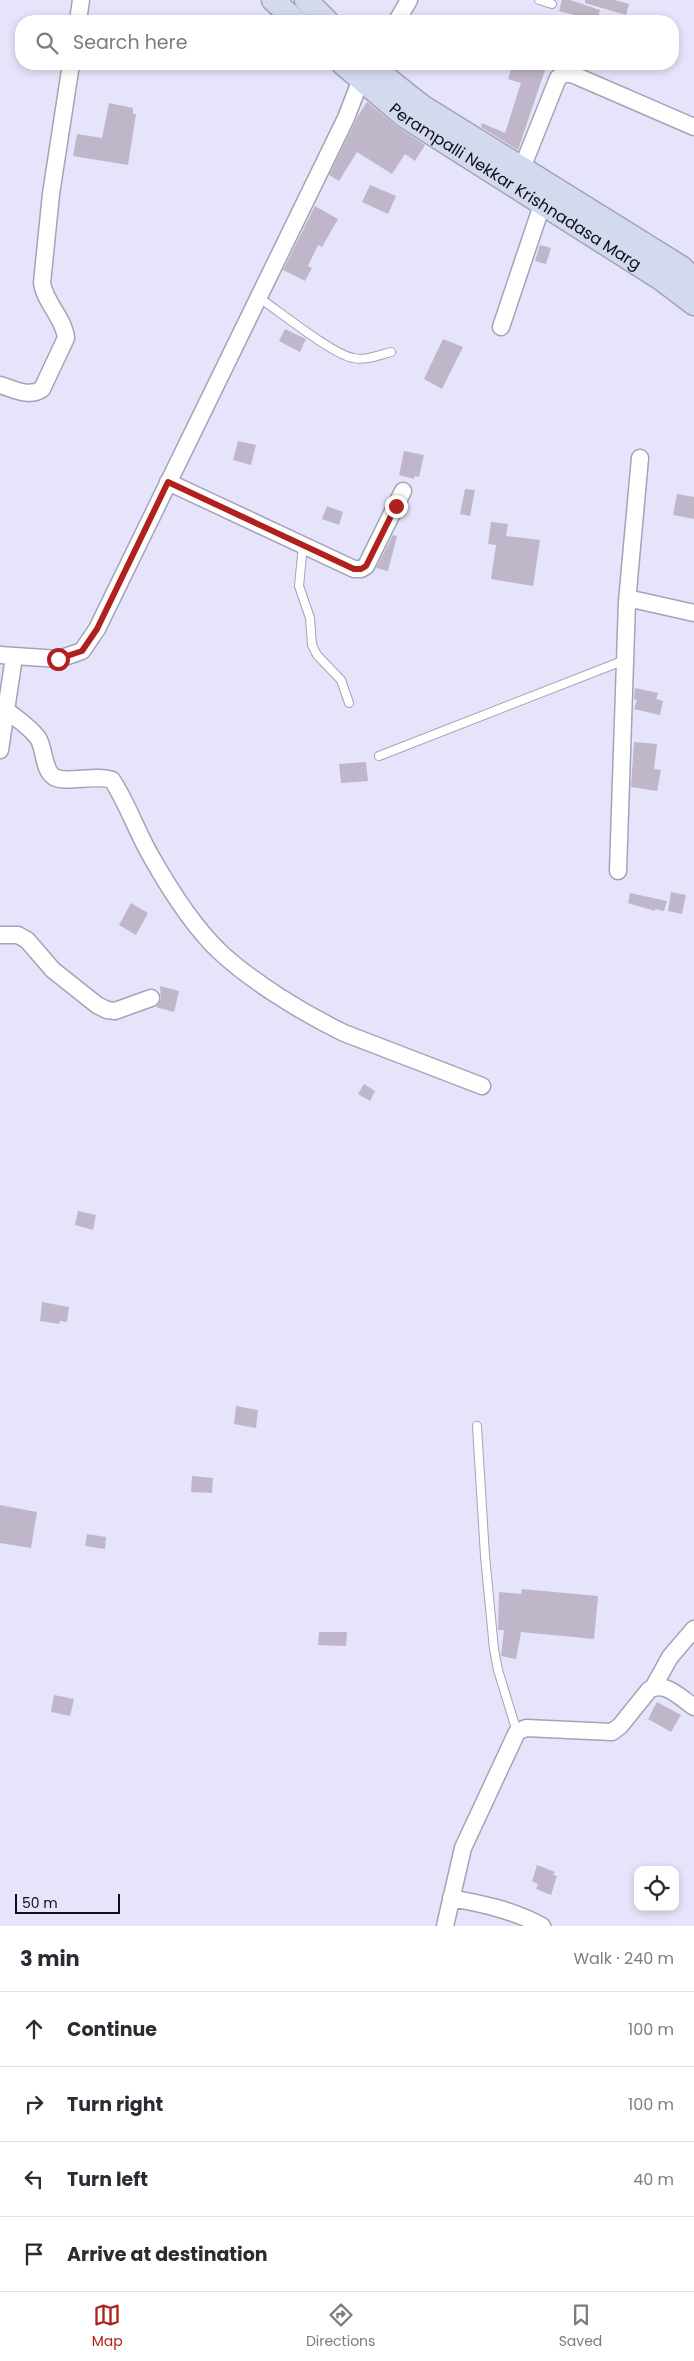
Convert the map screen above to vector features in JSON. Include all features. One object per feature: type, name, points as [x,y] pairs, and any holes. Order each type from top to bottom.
[{"type":"main road","points":[[273,0],[289,15]]},
{"type":"main road","points":[[306,0],[321,15]]},
{"type":"main road","name":"Perampalli Nekkar Krishnadasa Marg","points":[[370,70],[404,116],[661,278],[694,304]]},
{"type":"main road","points":[[372,70],[422,106],[681,267],[694,280]]},
{"type":"street","points":[[79,15],[81,0]]},
{"type":"street","points":[[400,15],[409,0]]},
{"type":"street","points":[[0,385],[28,394],[35,394],[42,389],[66,338],[65,330],[43,291],[42,283],[51,194],[70,70]]},
{"type":"street","points":[[0,750],[6,710],[7,656],[58,659],[82,651],[97,629],[368,70]]},
{"type":"street","points":[[522,168],[558,78],[565,73],[574,75],[694,127]]},
{"type":"street","points":[[502,327],[543,202]]},
{"type":"street","points":[[618,871],[628,602],[640,458]]},
{"type":"street","points":[[168,482],[354,569],[361,569],[366,566],[403,491]]},
{"type":"street","points":[[628,602],[636,600],[694,613]]},
{"type":"street","points":[[6,710],[38,738],[48,769],[54,777],[61,779],[102,776],[112,780],[158,869],[198,926],[218,950],[243,971],[324,1023],[344,1033],[482,1086]]},
{"type":"street","points":[[0,936],[18,935],[27,940],[62,978],[97,1005],[107,1010],[115,1011],[151,998]]},
{"type":"street","points":[[445,1926],[463,1848],[517,1732],[526,1728],[612,1732],[620,1726],[654,1686],[673,1652],[694,1629]]},
{"type":"street","points":[[654,1686],[664,1687],[694,1707]]},
{"type":"street","points":[[451,1898],[496,1907],[526,1917],[542,1926]]},
{"type":"lane","points":[[538,0],[552,4]]},
{"type":"lane","points":[[258,297],[335,350],[352,358],[366,359],[391,352]]},
{"type":"lane","points":[[303,545],[298,576],[299,586],[310,618],[312,645],[317,655],[341,680],[350,703]]},
{"type":"lane","points":[[379,756],[625,660]]},
{"type":"lane","points":[[478,1426],[485,1556],[494,1649],[498,1670],[517,1732]]},
{"type":"building","points":[[562,0],[570,0],[600,10],[599,15],[574,15],[559,11]]},
{"type":"building","points":[[585,0],[615,0],[629,4],[626,15],[585,3]]},
{"type":"building","points":[[511,70],[545,70],[518,150],[481,127],[482,123],[505,133],[521,83],[508,79]]},
{"type":"building","points":[[367,102],[396,126],[425,145],[415,161],[405,154],[392,174],[357,152],[339,181],[329,175],[358,116]]},
{"type":"building","points":[[109,103],[133,108],[133,114],[136,114],[128,165],[73,156],[77,134],[102,138]]},
{"type":"building","points":[[370,185],[396,196],[388,214],[362,202]]},
{"type":"building","points":[[315,206],[338,219],[322,247],[318,245],[308,266],[312,268],[305,281],[283,270]]},
{"type":"building","points":[[540,245],[551,248],[546,264],[535,261]]},
{"type":"building","points":[[285,329],[306,339],[300,352],[279,341]]},
{"type":"building","points":[[443,339],[463,347],[442,389],[424,379]]},
{"type":"building","points":[[238,441],[256,445],[251,465],[233,460]]},
{"type":"building","points":[[404,451],[424,455],[419,477],[415,476],[414,479],[399,475]]},
{"type":"building","points":[[465,489],[475,490],[470,516],[460,514]]},
{"type":"building","points":[[677,494],[694,497],[694,519],[673,515]]},
{"type":"building","points":[[327,506],[343,512],[339,525],[322,519]]},
{"type":"building","points":[[491,522],[508,524],[506,536],[540,540],[533,586],[491,579],[496,545],[488,544]]},
{"type":"building","points":[[393,535],[397,536],[388,571],[376,568]]},
{"type":"building","points":[[635,688],[658,693],[656,699],[663,701],[660,715],[634,709],[637,700],[634,699]]},
{"type":"building","points":[[634,742],[657,744],[654,769],[661,770],[657,791],[631,787]]},
{"type":"building","points":[[366,762],[368,781],[341,783],[339,764]]},
{"type":"building","points":[[671,892],[686,895],[682,914],[668,911]]},
{"type":"building","points":[[630,893],[667,901],[664,911],[655,909],[655,911],[628,903]]},
{"type":"building","points":[[131,903],[148,913],[136,935],[119,925]]},
{"type":"building","points":[[160,986],[179,991],[174,1012],[156,1007],[161,1000]]},
{"type":"building","points":[[364,1084],[375,1091],[370,1101],[358,1094]]},
{"type":"building","points":[[78,1211],[96,1215],[93,1230],[75,1225]]},
{"type":"building","points":[[42,1302],[69,1307],[67,1322],[60,1321],[59,1324],[40,1321]]},
{"type":"building","points":[[236,1406],[258,1410],[256,1428],[234,1424]]},
{"type":"building","points":[[192,1476],[213,1478],[212,1493],[191,1492]]},
{"type":"building","points":[[0,1505],[37,1512],[31,1548],[0,1543]]},
{"type":"building","points":[[87,1534],[106,1537],[105,1549],[85,1546]]},
{"type":"building","points":[[522,1589],[598,1596],[594,1639],[521,1632],[516,1659],[501,1656],[504,1630],[498,1630],[499,1592],[521,1594]]},
{"type":"building","points":[[319,1632],[347,1632],[346,1646],[318,1645]]},
{"type":"building","points":[[54,1695],[74,1699],[70,1716],[51,1712]]},
{"type":"building","points":[[657,1702],[681,1715],[671,1732],[648,1719]]},
{"type":"building","points":[[537,1865],[555,1872],[553,1875],[557,1876],[551,1895],[536,1889],[538,1884],[532,1881]]},
{"type":"route","points":[[58,659],[82,651],[97,629],[168,482],[354,569],[361,569],[366,566],[396,506]]}]
